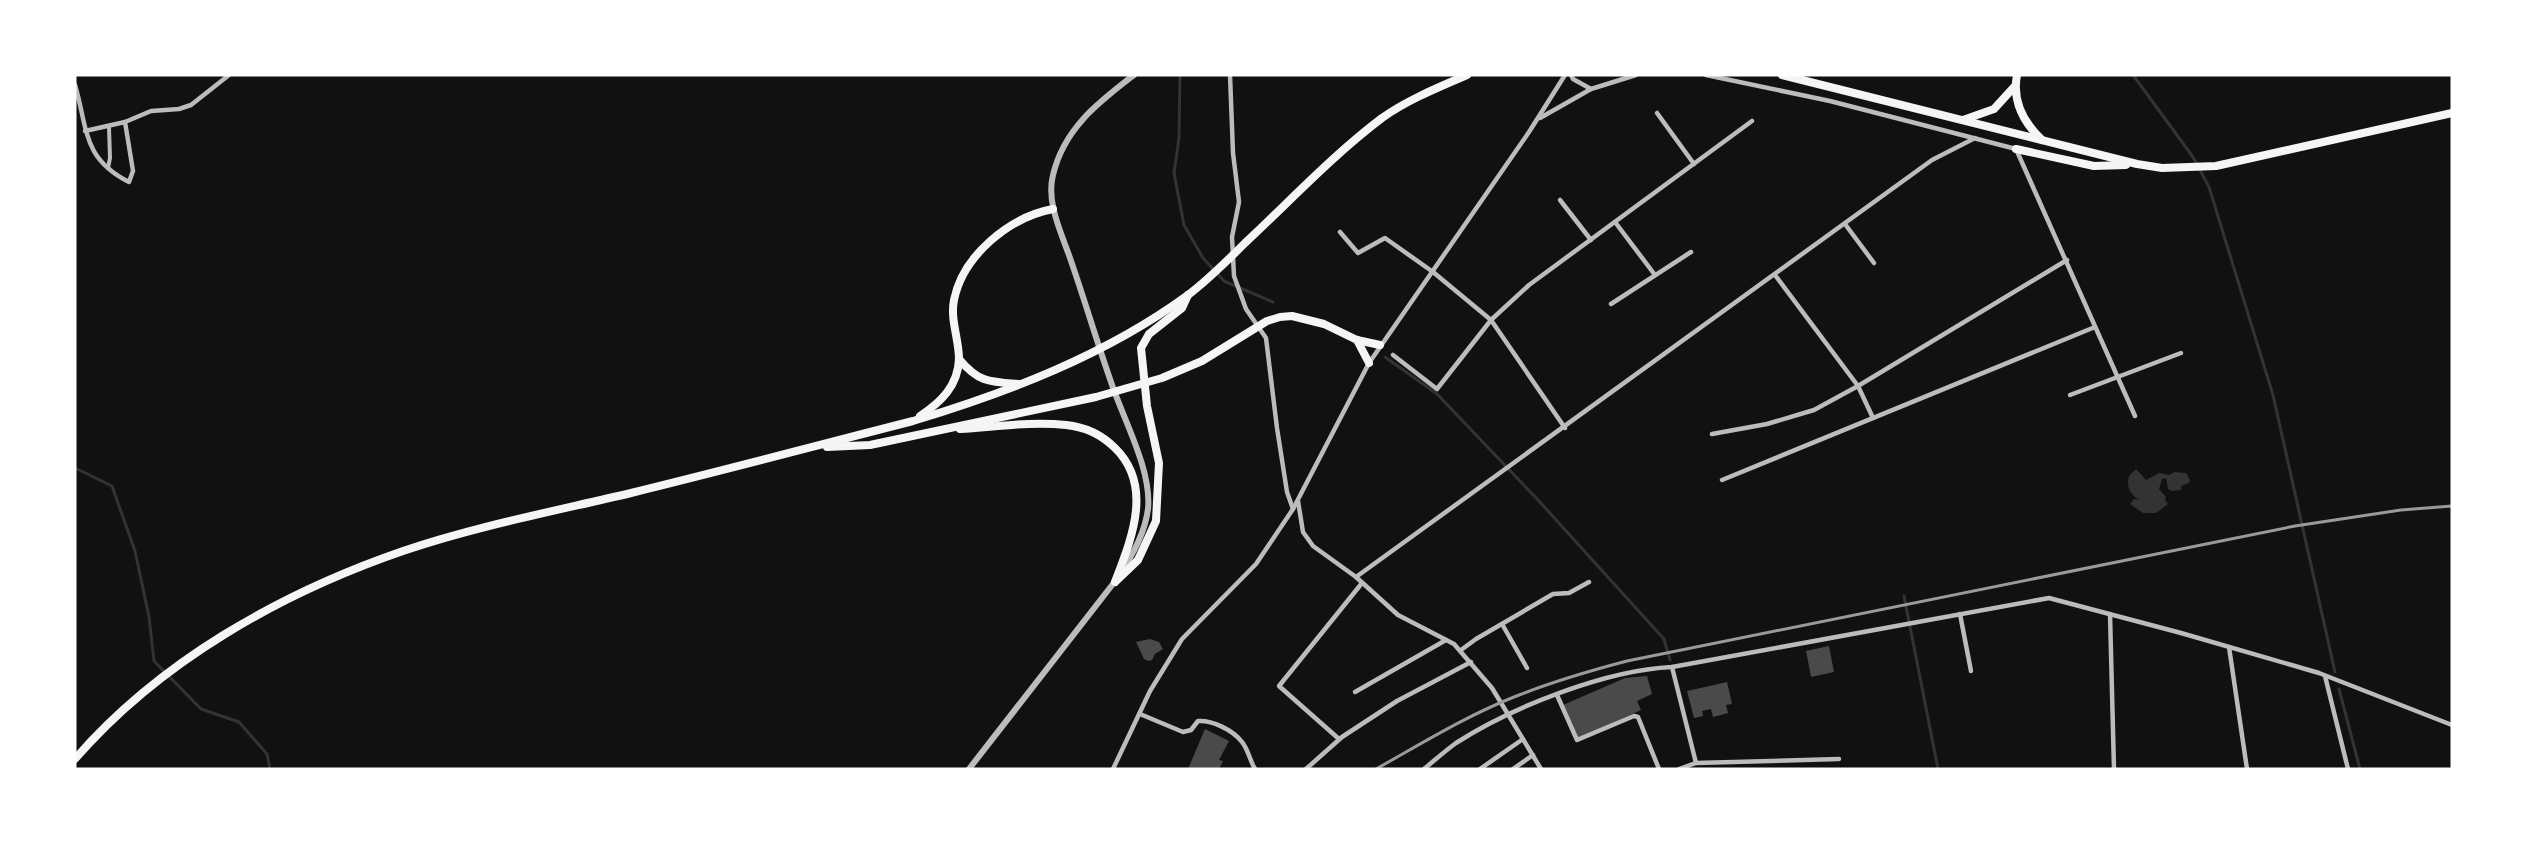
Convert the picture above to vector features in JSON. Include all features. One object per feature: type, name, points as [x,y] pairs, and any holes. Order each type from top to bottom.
[{"type":"main road","points":[[75,759],[93,739],[162,679],[220,638],[284,601],[366,564],[447,539],[913,421],[981,400],[1022,384],[1108,344],[1188,295],[1211,276],[1344,149],[1385,116],[1467,75]]},
{"type":"main road","points":[[1782,75],[2043,141],[2162,168],[2207,166],[2452,113]]},
{"type":"main road","points":[[2017,75],[2015,86],[2019,109],[2027,126],[2043,141]]},
{"type":"main road","points":[[1963,120],[1994,109],[2015,86]]},
{"type":"main road","points":[[2016,149],[2094,166],[2137,164]]},
{"type":"main road","points":[[913,421],[939,404],[950,391],[959,358],[953,328],[954,301],[960,279],[979,253],[1000,233],[1033,213],[1053,209]]},
{"type":"main road","points":[[1115,582],[1138,560],[1156,521],[1159,463],[1147,406],[1141,348],[1149,334],[1182,308],[1188,295]]},
{"type":"main road","points":[[810,448],[870,446],[1096,397],[1162,378],[1202,361],[1267,321],[1280,316],[1292,316],[1324,324],[1357,340],[1380,345]]},
{"type":"main road","points":[[1357,340],[1369,363]]},
{"type":"main road","points":[[959,358],[980,379],[1022,384]]},
{"type":"main road","points":[[941,429],[1065,425],[1100,434],[1119,452],[1129,467],[1136,495],[1134,527],[1115,582]]},
{"type":"street","points":[[85,131],[109,127],[151,111],[179,109],[191,105],[229,75]]},
{"type":"street","points":[[969,769],[1115,582],[1139,541],[1148,508],[1147,490],[1140,461],[1053,209],[1052,176],[1070,133],[1095,105],[1134,75]]},
{"type":"street","points":[[1230,75],[1233,153],[1239,202],[1232,237],[1235,280],[1246,309],[1266,338],[1287,492],[1293,509]]},
{"type":"street","points":[[1113,769],[1150,691],[1182,639],[1256,564],[1298,501],[1338,419],[1380,345],[1538,120],[1565,75]]},
{"type":"street","points":[[1571,75],[1573,79],[1591,89]]},
{"type":"street","points":[[1538,120],[1591,89],[1626,76],[1636,75]]},
{"type":"street","points":[[1706,75],[1830,101],[2016,149],[2135,416]]},
{"type":"street","points":[[75,85],[85,131],[93,151],[108,169],[129,182],[133,171],[125,122]]},
{"type":"street","points":[[1658,113],[1694,164]]},
{"type":"street","points":[[1393,355],[1437,389],[1491,321],[1529,285],[1752,121]]},
{"type":"street","points":[[108,169],[109,127]]},
{"type":"street","points":[[1356,577],[1514,465],[1932,160],[1975,138]]},
{"type":"street","points":[[1560,200],[1591,240]]},
{"type":"street","points":[[1615,222],[1655,275]]},
{"type":"street","points":[[1845,224],[1874,263]]},
{"type":"street","points":[[1340,232],[1358,253],[1385,238],[1433,272],[1491,321],[1565,428]]},
{"type":"street","points":[[1611,304],[1691,252]]},
{"type":"street","points":[[1712,434],[1767,424],[1814,410],[2067,260]]},
{"type":"street","points":[[1775,275],[1858,386],[1873,418]]},
{"type":"street","points":[[1722,480],[2095,327]]},
{"type":"street","points":[[2070,395],[2117,375],[2181,353]]},
{"type":"street","points":[[1298,501],[1302,532],[1313,546],[1356,577],[1398,615],[1461,650],[1492,688],[1541,769]]},
{"type":"street","points":[[1461,650],[1553,594],[1569,593],[1589,582]]},
{"type":"street","points":[[1339,740],[1279,686],[1362,583]]},
{"type":"street","points":[[1424,769],[1455,744],[1499,719],[1557,695],[1625,674],[2049,598],[2325,676],[2452,725]]},
{"type":"street","points":[[1960,614],[1971,671]]},
{"type":"street","points":[[2110,614],[2114,769]]},
{"type":"street","points":[[1502,624],[1527,668]]},
{"type":"street","points":[[1355,692],[1446,640]]},
{"type":"street","points":[[2229,647],[2247,769]]},
{"type":"street","points":[[1306,769],[1339,740],[1397,701],[1471,662]]},
{"type":"street","points":[[1672,667],[1696,763]]},
{"type":"street","points":[[2325,676],[2348,769]]},
{"type":"street","points":[[1557,695],[1577,740],[1634,716],[1638,717],[1659,769]]},
{"type":"street","points":[[1140,714],[1183,732],[1191,730],[1198,721],[1206,721],[1228,730],[1242,742],[1255,769]]},
{"type":"street","points":[[1480,769],[1523,739]]},
{"type":"street","points":[[1513,769],[1533,755]]},
{"type":"street","points":[[1679,769],[1696,763],[1839,759]]},
{"type":"shaded area","points":[[2136,469],[2146,480],[2159,473],[2170,475],[2174,472],[2186,473],[2190,480],[2189,483],[2181,486],[2181,490],[2172,491],[2168,489],[2166,478],[2162,479],[2159,489],[2166,497],[2168,504],[2156,513],[2143,513],[2130,504],[2134,499],[2140,500],[2131,493],[2128,484],[2129,476]]},
{"type":"building","points":[[1150,639],[1159,642],[1163,649],[1149,661],[1144,659],[1136,642]]},
{"type":"building","points":[[1829,646],[1834,672],[1811,677],[1806,651]]},
{"type":"building","points":[[1647,676],[1652,694],[1637,701],[1641,710],[1578,739],[1563,705],[1625,678]]},
{"type":"building","points":[[1727,682],[1732,704],[1726,705],[1728,713],[1713,717],[1711,709],[1702,711],[1703,716],[1694,718],[1687,691]]},
{"type":"building","points":[[1205,729],[1229,741],[1219,760],[1223,761],[1219,769],[1188,769]]},
{"type":"waterway","points":[[1180,75],[1179,138],[1174,173],[1184,225],[1203,258],[1224,281],[1273,302]]},
{"type":"waterway","points":[[2133,75],[2193,157],[2209,187],[2273,395],[2335,672]]},
{"type":"waterway","points":[[1385,357],[1437,394],[1538,500],[1664,639],[1670,660]]},
{"type":"waterway","points":[[75,468],[112,486],[135,551],[149,617],[154,661],[201,709],[239,722],[267,754],[270,769]]},
{"type":"waterway","points":[[1904,596],[1938,769]]},
{"type":"waterway","points":[[2339,689],[2360,769]]},
{"type":"railway","points":[[1376,769],[1496,705],[1556,682],[1627,661],[2295,526],[2401,510],[2452,506]]}]
